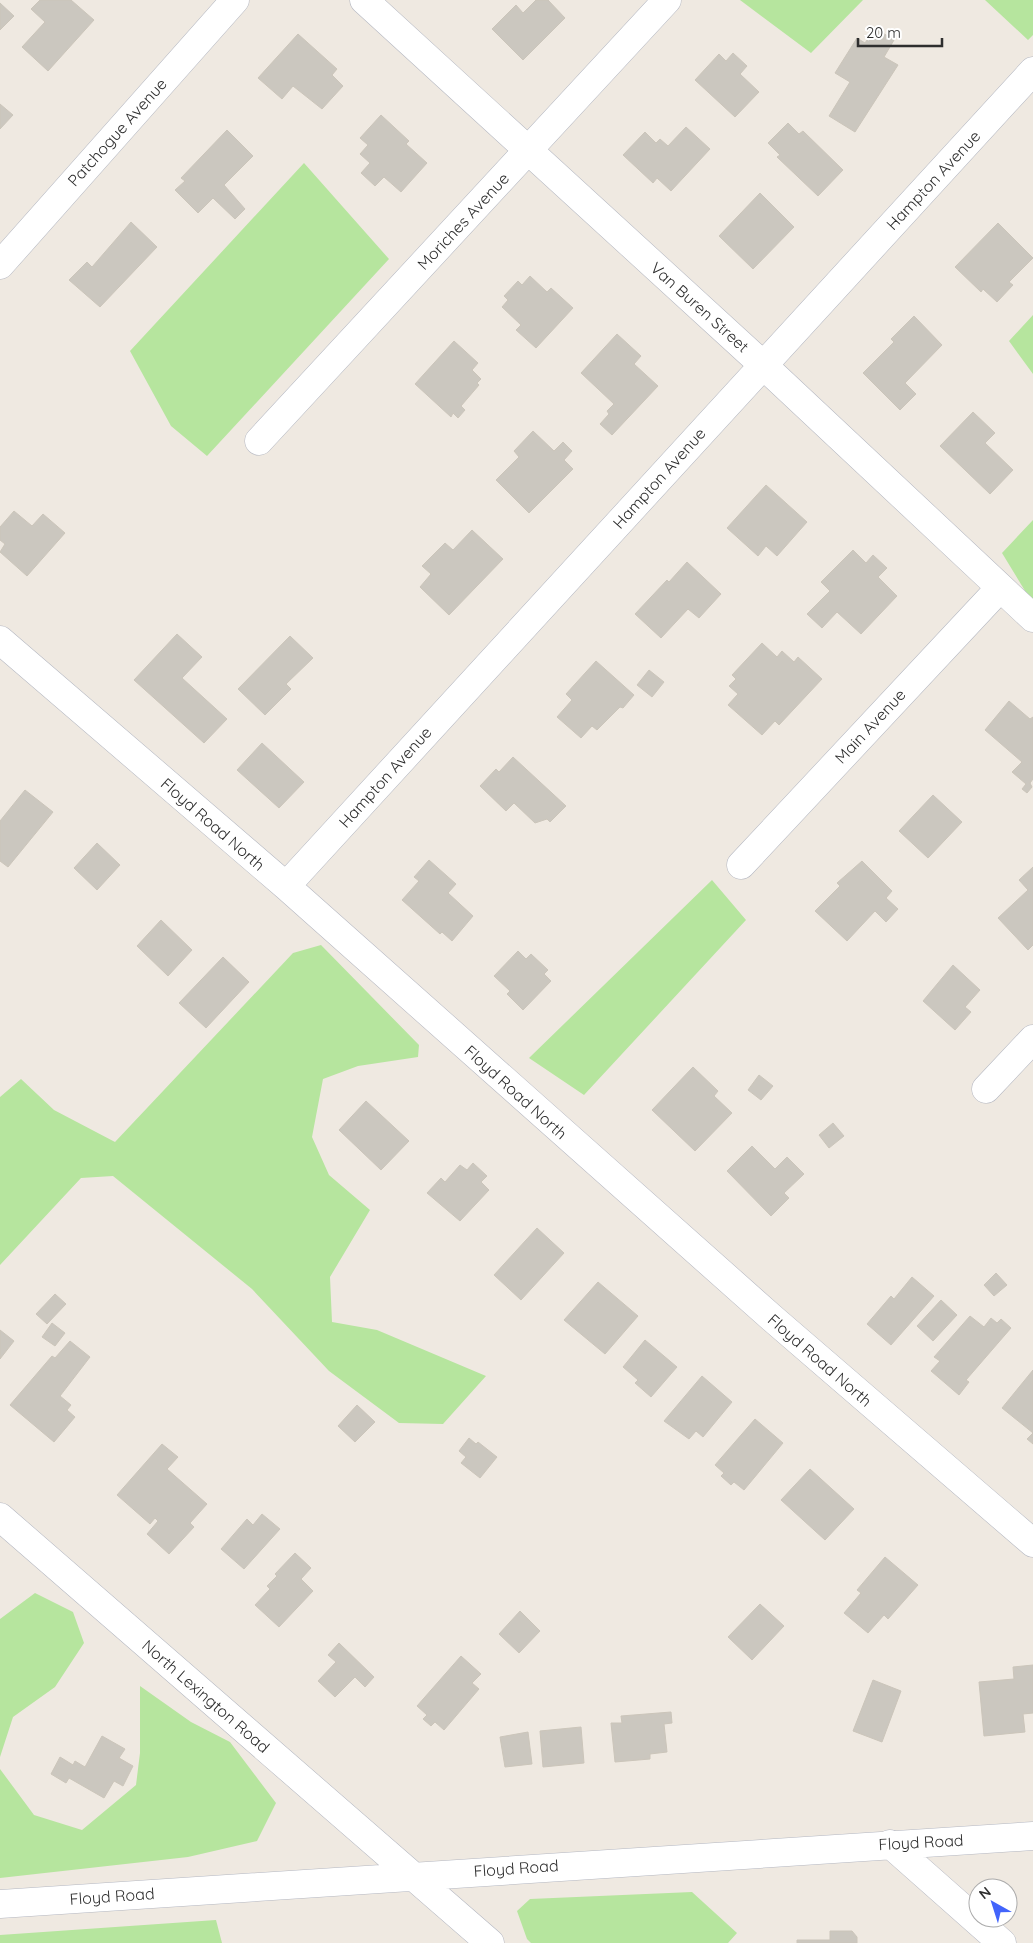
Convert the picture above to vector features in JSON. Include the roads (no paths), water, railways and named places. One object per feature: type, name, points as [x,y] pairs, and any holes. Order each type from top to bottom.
[{"type":"street","name":"Patchogue Avenue","points":[[0,265],[235,0]]},
{"type":"street","name":"Van Buren Street","points":[[364,0],[763,365],[1033,618]]},
{"type":"street","name":"Moriches Avenue","points":[[259,441],[667,0]]},
{"type":"street","name":"Hampton Avenue","points":[[286,886],[1033,71]]},
{"type":"street","name":"Main Avenue","points":[[741,865],[1000,588]]},
{"type":"street","name":"Floyd Road North","points":[[0,640],[286,886],[772,1318],[1033,1543]]},
{"type":"street","points":[[986,1089],[1033,1038]]},
{"type":"street","name":"North Lexington Road","points":[[0,1517],[490,1943]]},
{"type":"street","name":"Floyd Road","points":[[0,1904],[412,1875],[1033,1836]]},
{"type":"street","points":[[890,1844],[1002,1943]]}]
